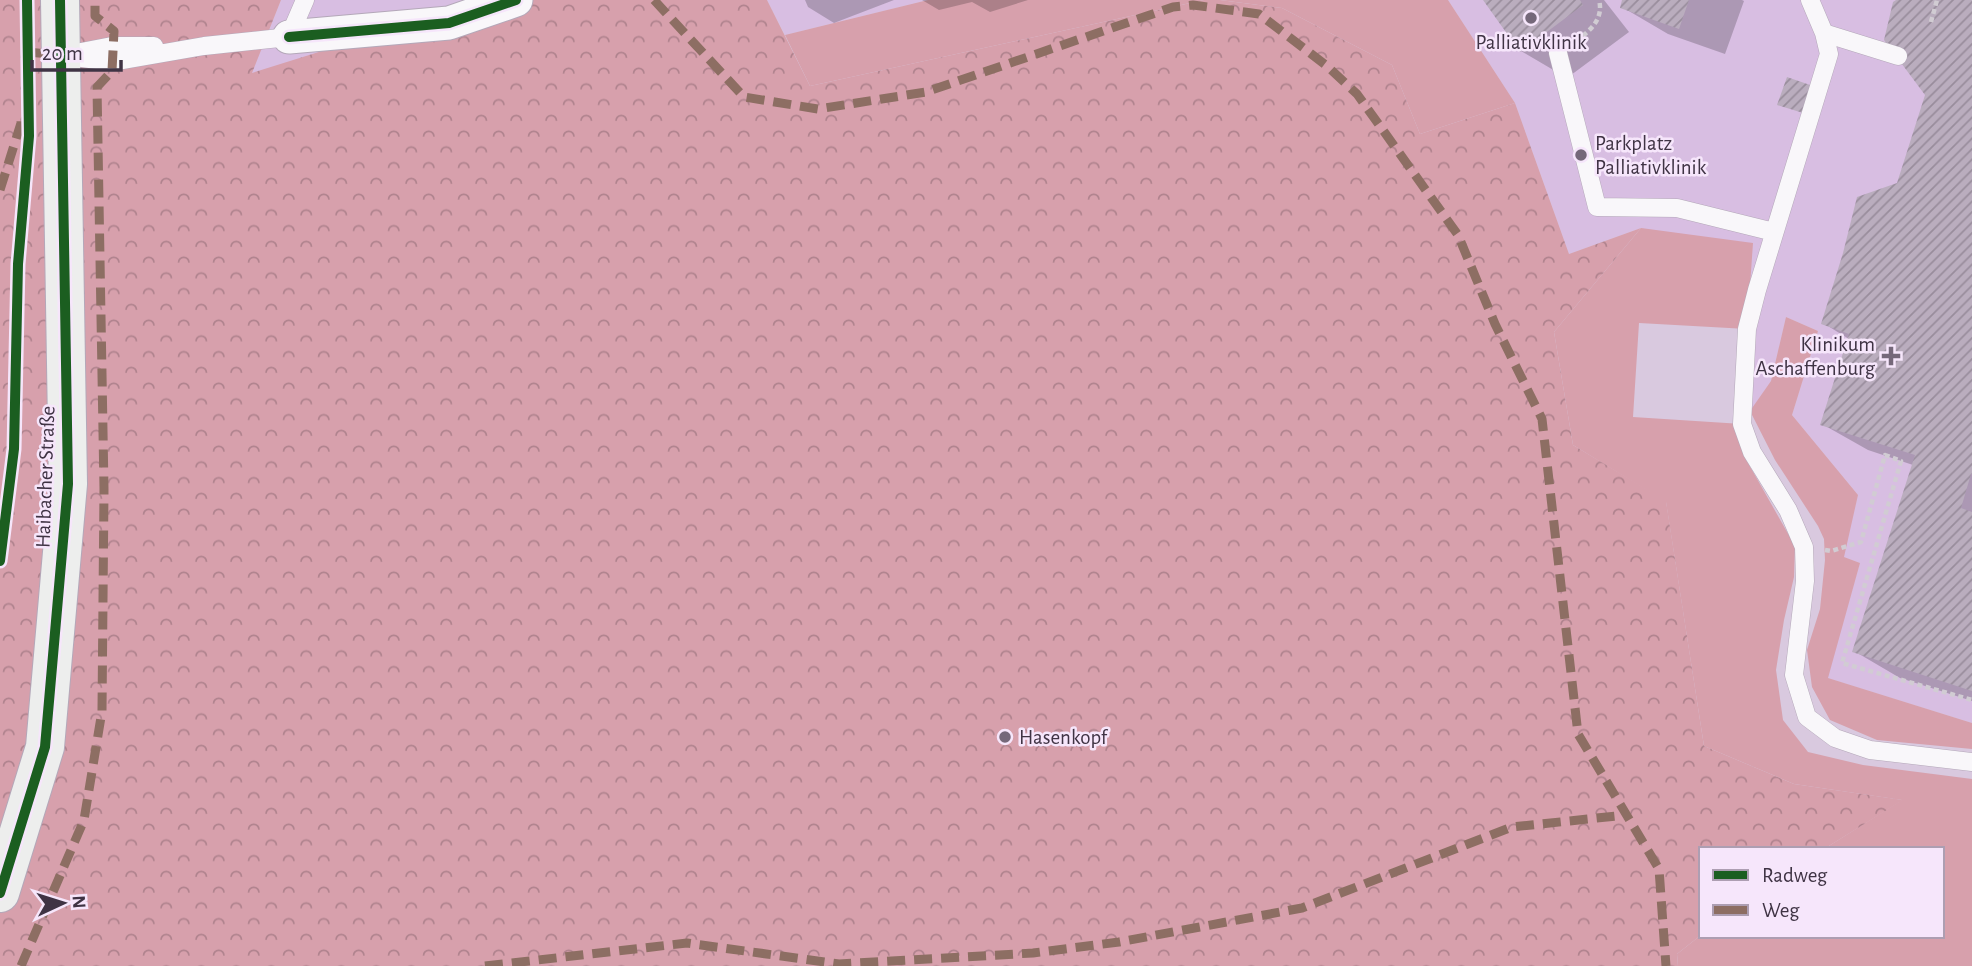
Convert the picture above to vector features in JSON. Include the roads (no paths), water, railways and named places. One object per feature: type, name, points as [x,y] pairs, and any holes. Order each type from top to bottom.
[{"type":"street","name":"Haibacher Straße","points":[[0,893],[45,747],[68,484],[60,0]]},
{"type":"street","points":[[289,37],[449,23],[516,0]]},
{"type":"lane","points":[[60,55],[112,62],[289,37],[306,0]]},
{"type":"lane","points":[[1810,0],[1824,33],[1829,54],[1747,330],[1742,424],[1752,452],[1788,510],[1804,547],[1805,581],[1794,676],[1807,717],[1835,738],[1870,750],[1972,762]]},
{"type":"lane","points":[[1824,33],[1898,56]]},
{"type":"lane","points":[[1558,53],[1597,207],[1677,208],[1774,232]]},
{"type":"place","name":"Palliativklinik","points":[[1531,18]]},
{"type":"place","name":"Parkplatz Palliativklinik","points":[[1581,155]]},
{"type":"place","name":"Klinikum Aschaffenburg","points":[[1891,356]]},
{"type":"place","name":"Hasenkopf","points":[[1005,737]]}]
